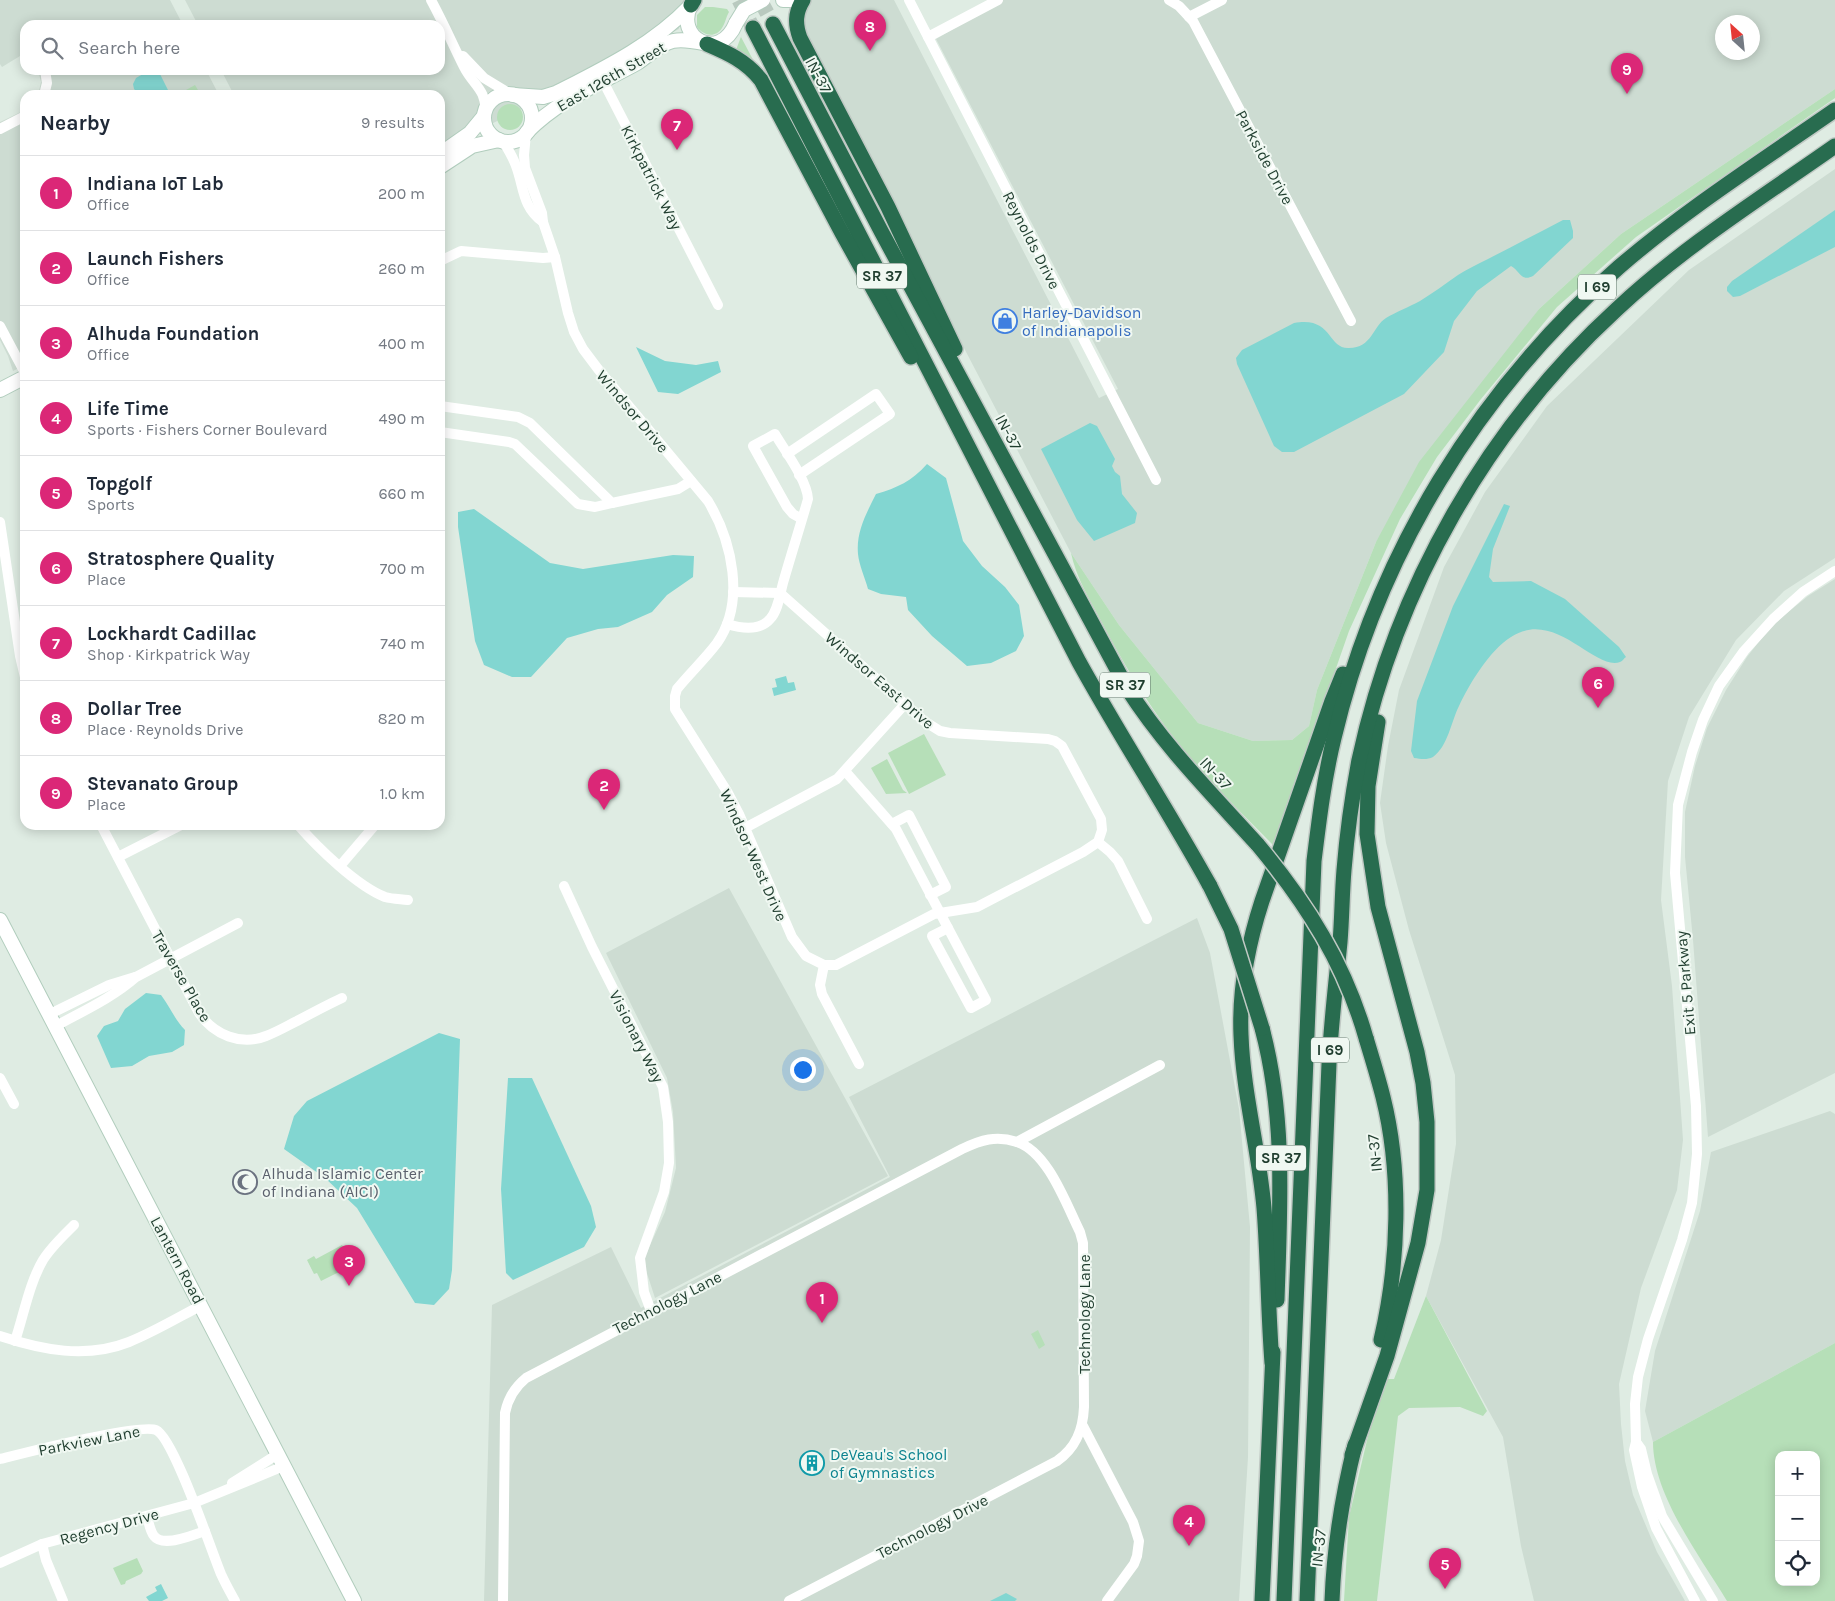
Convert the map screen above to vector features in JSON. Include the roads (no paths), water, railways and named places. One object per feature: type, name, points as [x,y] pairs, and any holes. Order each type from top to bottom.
[{"type":"highway","points":[[803,0],[798,9],[796,21],[800,38],[898,228],[962,364],[1003,458]]},
{"type":"highway","name":"IN-37","points":[[773,24],[881,231],[1107,653],[1144,714],[1181,760],[1258,845],[1297,894],[1333,952],[1351,993],[1384,1098],[1391,1142],[1395,1234],[1393,1266],[1385,1323],[1346,1481],[1335,1541],[1332,1601]]},
{"type":"highway","name":"SR 37","points":[[754,28],[1079,662],[1110,719],[1181,833],[1231,929],[1262,1028],[1272,1074],[1280,1150],[1279,1250],[1272,1362],[1262,1601]]},
{"type":"highway","points":[[705,43],[742,61],[761,80],[842,233],[963,452],[1000,509]]},
{"type":"highway","name":"I 69","points":[[1284,1601],[1314,861],[1333,740],[1364,638],[1390,574],[1426,502],[1476,424],[1524,362],[1587,296],[1640,250],[1691,211],[1835,110]]},
{"type":"highway","name":"I 69","points":[[1307,1601],[1332,1014],[1340,942],[1348,824],[1370,717],[1392,646],[1423,572],[1451,518],[1505,434],[1564,362],[1616,309],[1673,261],[1835,146]]},
{"type":"highway","points":[[1352,1455],[1387,1356],[1418,1243],[1427,1190],[1428,1162],[1424,1092],[1417,1052],[1374,886],[1368,834],[1368,786],[1385,680],[1451,518]]},
{"type":"highway","points":[[1272,1362],[1264,1208],[1244,1074],[1241,1035],[1245,964],[1262,901],[1332,701],[1343,674],[1364,638]]},
{"type":"main road","points":[[693,3],[687,18],[688,26],[695,37],[713,45],[726,39],[744,10],[763,0]]},
{"type":"main road","points":[[783,0],[798,0]]},
{"type":"main road","name":"East 126th Street","points":[[513,95],[543,97],[556,93],[642,46],[671,24],[693,3]]},
{"type":"main road","name":"East 126th Street","points":[[526,133],[540,119],[559,106],[640,61],[669,42],[683,40],[705,43]]},
{"type":"main road","points":[[445,150],[471,131],[494,100],[504,95],[513,95],[522,99],[530,110],[532,119],[526,133],[515,140],[472,146],[445,164]]},
{"type":"main road","points":[[485,114],[485,123],[489,132],[501,141]]},
{"type":"main road","points":[[0,390],[20,380]]},
{"type":"main road","name":"Lantern Road","points":[[0,920],[202,1305],[354,1601]]},
{"type":"street","points":[[431,0],[442,20]]},
{"type":"street","name":"Reynolds Drive","points":[[909,0],[1156,480]]},
{"type":"street","points":[[928,37],[998,0]]},
{"type":"street","name":"Parkside Drive","points":[[1169,0],[1179,6],[1193,21],[1351,321]]},
{"type":"street","points":[[1190,17],[1222,0]]},
{"type":"street","points":[[445,26],[468,73],[481,89],[485,102],[485,114]]},
{"type":"street","points":[[454,43],[477,72],[513,95]]},
{"type":"street","points":[[45,90],[47,83],[46,75]]},
{"type":"street","name":"Kirkpatrick Way","points":[[603,81],[718,305]]},
{"type":"street","points":[[0,129],[20,119]]},
{"type":"street","name":"Windsor Drive","points":[[526,133],[525,168],[542,213],[574,332],[583,349],[712,508],[724,534],[731,565],[733,592]]},
{"type":"street","name":"Windsor Drive","points":[[501,141],[516,166],[525,198],[535,217],[543,222]]},
{"type":"street","points":[[445,259],[461,251],[543,258],[555,257]]},
{"type":"street","points":[[0,326],[20,364]]},
{"type":"street","points":[[787,454],[876,394],[890,414],[799,476]]},
{"type":"street","points":[[445,407],[518,417],[530,423],[612,504]]},
{"type":"street","points":[[445,433],[515,444],[578,504],[595,507],[612,504],[678,489],[691,481]]},
{"type":"street","points":[[726,624],[736,627],[756,627],[764,624],[774,613],[802,519],[808,498],[808,493],[775,434],[753,446],[787,507],[793,514],[802,519]]},
{"type":"street","points":[[0,522],[20,656]]},
{"type":"street","name":"Exit 5 Parkway","points":[[1695,1601],[1660,1537],[1650,1513],[1634,1450],[1636,1442],[1635,1404],[1638,1377],[1648,1339],[1682,1240],[1692,1203],[1697,1154],[1696,1106],[1675,873],[1678,805],[1692,752],[1703,720],[1722,681],[1744,651],[1773,619],[1803,592],[1835,571]]},
{"type":"street","points":[[733,592],[780,592]]},
{"type":"street","name":"Windsor West Drive","points":[[733,592],[726,624],[718,642],[677,689],[674,702],[680,718],[728,793],[792,937],[806,956],[824,965]]},
{"type":"street","name":"Windsor East Drive","points":[[780,592],[930,726],[940,731],[1055,741],[1062,746],[1101,819],[1102,830],[1098,842]]},
{"type":"street","points":[[745,828],[831,783],[846,771],[905,704]]},
{"type":"street","points":[[846,771],[892,824],[948,928],[986,1000],[970,1008],[932,936],[948,928]]},
{"type":"street","points":[[892,824],[909,815],[946,887],[930,895]]},
{"type":"street","name":"Traverse Place","points":[[104,830],[204,1020],[217,1031],[235,1039],[252,1040],[268,1036],[342,998]]},
{"type":"street","points":[[118,857],[171,830]]},
{"type":"street","points":[[303,830],[340,866],[382,896],[408,900]]},
{"type":"street","points":[[340,866],[371,830]]},
{"type":"street","points":[[859,1064],[822,994],[820,985],[824,965],[836,965],[939,912],[977,907],[1083,852],[1098,842],[1118,861],[1147,919]]},
{"type":"street","name":"Visionary Way","points":[[564,886],[595,954],[663,1087],[668,1122],[669,1163],[664,1192],[640,1260],[644,1292],[651,1311]]},
{"type":"street","points":[[53,1020],[109,984],[136,977],[238,923]]},
{"type":"street","points":[[1017,1142],[1160,1064]]},
{"type":"street","points":[[0,1078],[14,1104]]},
{"type":"street","name":"Technology Lane","points":[[502,1601],[505,1417],[507,1404],[521,1381],[536,1371],[975,1142],[996,1138],[1017,1142],[1031,1149],[1044,1161],[1080,1232],[1083,1243],[1084,1407],[1082,1426],[1077,1441],[1072,1448]]},
{"type":"street","points":[[15,1341],[35,1277],[43,1261],[50,1250],[74,1225]]},
{"type":"street","points":[[0,1336],[53,1350],[100,1350],[135,1340],[202,1305]]},
{"type":"street","points":[[1082,1426],[1133,1522],[1139,1541],[1138,1556],[1134,1564],[1107,1601]]},
{"type":"street","name":"Parkview Lane","points":[[0,1459],[112,1433],[153,1429],[161,1433],[188,1485],[222,1576],[235,1601]]},
{"type":"street","name":"Exit 5 Parkway","points":[[1636,1442],[1641,1449],[1646,1474],[1662,1516],[1714,1601]]},
{"type":"street","name":"Technology Drive","points":[[789,1601],[1057,1461],[1072,1448]]},
{"type":"street","name":"Regency Drive","points":[[0,1563],[42,1544],[194,1503],[281,1460]]},
{"type":"street","points":[[147,1517],[152,1534],[158,1540],[183,1538],[205,1531]]},
{"type":"street","points":[[42,1544],[46,1560],[64,1601]]},
{"type":"water","points":[[141,75],[160,75],[168,90],[135,90],[133,84],[136,78]]},
{"type":"water","points":[[1835,210],[1835,247],[1740,296],[1733,297],[1727,291],[1727,287],[1732,281]]},
{"type":"water","points":[[1563,220],[1570,220],[1573,238],[1533,276],[1523,277],[1511,266],[1477,291],[1454,321],[1444,352],[1404,394],[1294,452],[1282,452],[1274,446],[1237,364],[1236,358],[1242,350],[1294,323],[1307,322],[1323,328],[1342,347],[1357,347],[1367,341],[1386,318],[1420,301],[1465,271]]},
{"type":"water","points":[[636,347],[665,361],[696,365],[718,361],[721,372],[678,394],[658,392]]},
{"type":"water","points":[[1090,423],[1097,426],[1115,459],[1112,466],[1120,476],[1122,494],[1137,513],[1135,523],[1094,541],[1077,520],[1041,449]]},
{"type":"water","points":[[927,464],[946,478],[963,541],[982,566],[1005,587],[1019,605],[1024,636],[1016,651],[991,663],[967,666],[932,636],[908,610],[906,597],[881,594],[868,589],[862,571],[858,554],[859,538],[862,523],[876,494],[904,483]]},
{"type":"water","points":[[1504,504],[1510,506],[1493,549],[1489,577],[1493,582],[1531,581],[1565,599],[1619,647],[1626,657],[1620,662],[1610,662],[1598,658],[1558,635],[1543,630],[1527,630],[1511,637],[1495,650],[1474,678],[1459,706],[1446,740],[1438,752],[1428,759],[1414,758],[1411,751],[1417,701],[1453,606]]},
{"type":"water","points":[[474,509],[550,563],[583,569],[673,555],[694,556],[693,577],[667,595],[652,612],[618,627],[598,629],[567,638],[531,677],[512,677],[484,665],[475,641],[458,527],[458,512]]},
{"type":"water","points":[[786,676],[788,683],[794,682],[796,690],[774,696],[772,688],[777,687],[775,679]]},
{"type":"water","points":[[146,993],[161,995],[185,1030],[184,1045],[172,1052],[149,1056],[132,1066],[111,1068],[97,1036],[104,1026],[118,1021],[125,1009]]},
{"type":"water","points":[[439,1033],[460,1039],[452,1270],[449,1289],[434,1305],[415,1303],[357,1208],[325,1178],[284,1149],[294,1116],[307,1101]]},
{"type":"water","points":[[508,1078],[532,1078],[591,1206],[596,1227],[584,1247],[513,1280],[506,1273],[501,1189]]},
{"type":"water","points":[[161,1584],[168,1598],[162,1601],[149,1601],[146,1597],[157,1591],[155,1587]]},
{"type":"water","points":[[1006,1593],[1017,1599],[1015,1601],[990,1601]]},
{"type":"tunnel","points":[[739,0],[753,28]]},
{"type":"tunnel","points":[[760,0],[773,24]]},
{"type":"place","name":"Dollar Tree","points":[[870,51]]},
{"type":"place","name":"Stevanato Group","points":[[1627,94]]},
{"type":"place","name":"Lockhardt Cadillac","points":[[677,150]]},
{"type":"place","name":"Harley-Davidson of Indianapolis","points":[[1005,321]]},
{"type":"place","name":"Stratosphere Quality","points":[[1598,708]]},
{"type":"place","name":"Launch Fishers","points":[[604,810]]},
{"type":"place","name":"Alhuda Islamic Center of Indiana (AICI)","points":[[245,1182]]},
{"type":"place","name":"Alhuda Foundation","points":[[349,1286]]},
{"type":"place","name":"Indiana IoT Lab","points":[[822,1323]]},
{"type":"place","name":"DeVeau's School of Gymnastics","points":[[812,1463]]},
{"type":"place","name":"Life Time","points":[[1189,1546]]},
{"type":"place","name":"Topgolf","points":[[1445,1589]]}]
